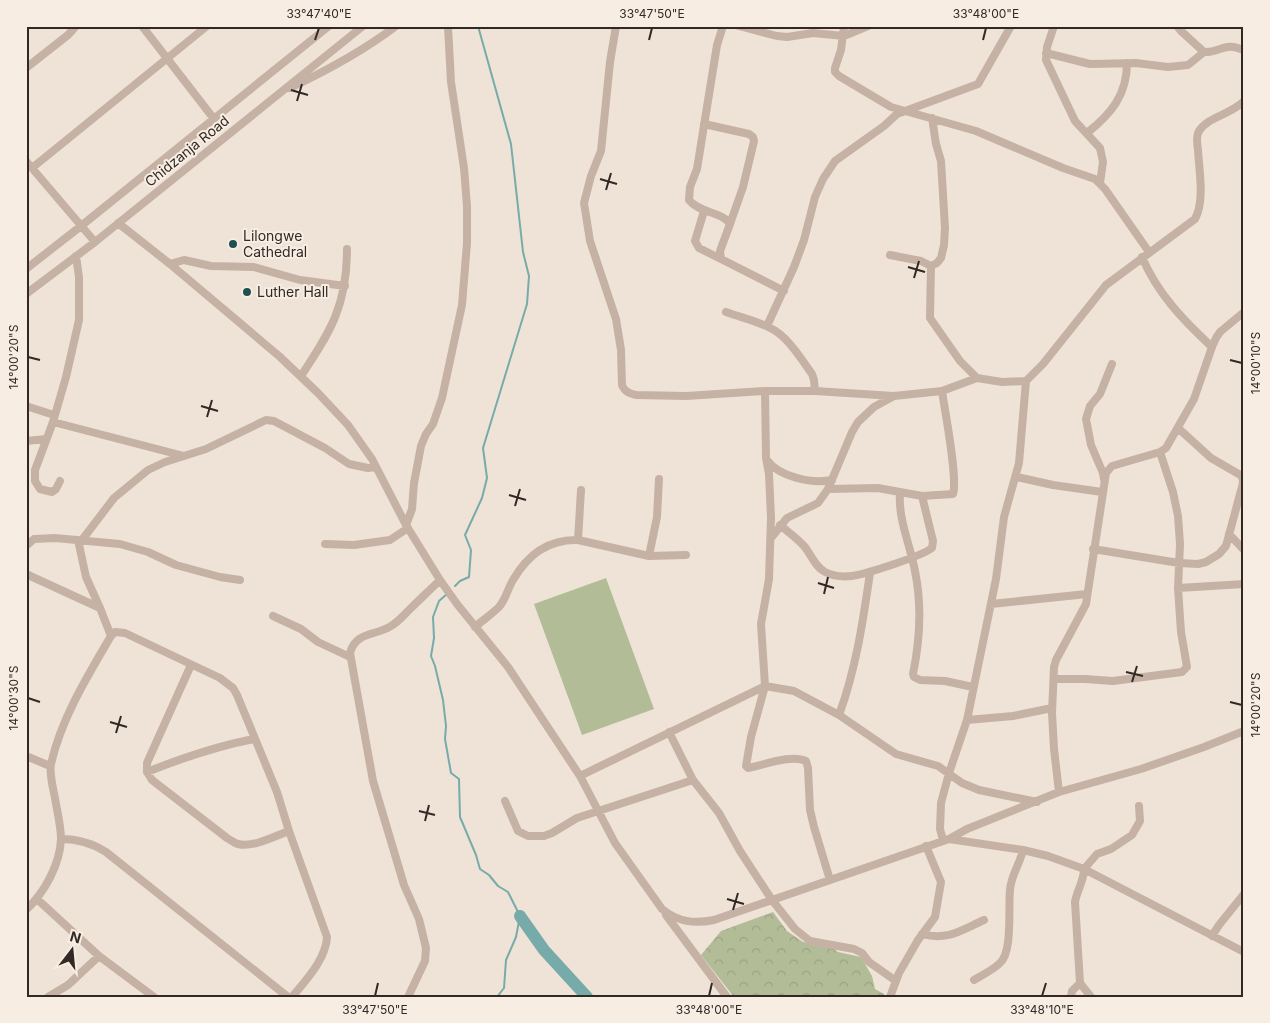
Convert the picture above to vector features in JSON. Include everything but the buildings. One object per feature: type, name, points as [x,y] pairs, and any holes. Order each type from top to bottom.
[{"type":"street","points":[[26,68],[68,35],[76,26]]},
{"type":"street","points":[[142,26],[214,119]]},
{"type":"street","points":[[94,242],[28,165],[167,59],[206,26]]},
{"type":"street","points":[[26,269],[329,26]]},
{"type":"street","name":"Chidzanja Road","points":[[26,294],[118,223],[363,26]]},
{"type":"street","points":[[279,93],[349,58],[396,26]]},
{"type":"street","points":[[325,544],[354,545],[390,540],[407,527],[412,509],[414,483],[421,446],[433,424],[442,398],[462,304],[467,243],[464,168],[451,82],[448,26]]},
{"type":"street","points":[[616,26],[600,151],[584,203],[590,241],[616,319],[624,390],[628,393],[666,396],[765,391],[815,391],[894,396],[942,392],[977,378],[1002,382],[1026,381]]},
{"type":"street","points":[[724,26],[717,45],[698,169],[690,187],[688,200],[693,206],[727,219],[730,224]]},
{"type":"street","points":[[739,26],[787,37],[813,33],[844,36],[868,26]]},
{"type":"street","points":[[844,26],[844,36],[835,72],[891,107],[994,138],[1095,180],[1100,184],[1149,252]]},
{"type":"street","points":[[767,326],[784,291],[804,240],[823,179],[835,161],[884,126],[897,114],[978,84],[1011,26]]},
{"type":"street","points":[[1054,26],[1046,53],[1046,60],[1075,121],[1100,148],[1103,162],[1100,184]]},
{"type":"street","points":[[1177,26],[1204,52]]},
{"type":"street","points":[[1046,53],[1090,64],[1127,63],[1168,68],[1182,66],[1198,58],[1204,52],[1226,46],[1243,50]]},
{"type":"street","points":[[1087,133],[1104,120],[1112,110],[1127,78],[1127,63]]},
{"type":"street","points":[[946,840],[940,829],[940,810],[948,773],[967,720],[991,604],[1004,517],[1019,464],[1026,381],[1043,364],[1106,285],[1190,223],[1198,213],[1200,206],[1197,143],[1199,132],[1209,123],[1234,110],[1244,101]]},
{"type":"street","points":[[931,266],[941,258],[945,228],[941,161],[932,118]]},
{"type":"street","points":[[704,124],[750,134],[754,141],[743,187],[720,251],[721,259]]},
{"type":"street","points":[[704,211],[695,241],[699,248],[784,291]]},
{"type":"street","points":[[118,223],[170,264],[301,376],[348,425],[376,466],[407,527],[440,580],[508,667],[580,776],[615,843],[727,997]]},
{"type":"street","points":[[301,376],[318,350],[340,308],[345,286],[347,249]]},
{"type":"street","points":[[890,255],[921,261],[931,266]]},
{"type":"street","points":[[60,481],[52,492],[40,489],[35,481],[35,470],[66,377],[79,320],[79,277],[76,256]]},
{"type":"street","points":[[1142,257],[1149,273],[1166,298],[1192,329],[1212,347]]},
{"type":"street","points":[[170,264],[184,260],[211,266],[254,268],[300,280],[345,286]]},
{"type":"street","points":[[931,266],[930,318],[960,361],[977,378]]},
{"type":"street","points":[[726,312],[767,326],[786,339],[808,369],[814,380],[815,391]]},
{"type":"street","points":[[1060,792],[1054,749],[1052,708],[1056,660],[1082,612],[1087,594],[1106,473],[1112,466],[1160,452],[1166,448],[1194,399],[1212,347],[1220,332],[1244,312]]},
{"type":"street","points":[[1104,481],[1103,473],[1091,445],[1086,420],[1090,406],[1100,394],[1112,364]]},
{"type":"street","points":[[765,391],[766,458],[770,495],[771,538],[768,579],[761,624],[765,686],[751,737],[746,766],[748,768],[788,759],[806,761],[810,810],[830,880]]},
{"type":"street","points":[[828,489],[878,488],[922,496],[950,495],[954,492],[942,392]]},
{"type":"street","points":[[771,538],[787,518],[818,502],[828,489],[858,422],[874,407],[894,396]]},
{"type":"street","points":[[26,406],[53,418],[184,456]]},
{"type":"street","points":[[111,636],[86,577],[80,540],[114,498],[148,470],[165,462],[206,449],[266,420],[270,420],[325,448],[349,464],[368,468],[376,466]]},
{"type":"street","points":[[1093,550],[1179,563],[1198,564],[1206,562],[1224,550],[1243,483],[1242,476],[1211,458],[1178,428]]},
{"type":"street","points":[[26,441],[46,439]]},
{"type":"street","points":[[1054,679],[1112,680],[1182,672],[1185,670],[1187,663],[1181,632],[1178,588],[1180,544],[1176,504],[1160,452]]},
{"type":"street","points":[[766,458],[774,468],[799,479],[832,480]]},
{"type":"street","points":[[1016,476],[1058,486],[1102,492]]},
{"type":"street","points":[[649,556],[657,517],[659,479]]},
{"type":"street","points":[[578,540],[581,490]]},
{"type":"street","points":[[900,492],[900,513],[915,570],[919,602],[919,642],[914,677],[920,680],[945,681],[973,687]]},
{"type":"street","points":[[780,525],[803,545],[818,566],[826,572],[833,575],[850,576],[870,572],[930,550],[933,545],[922,496]]},
{"type":"street","points":[[1230,534],[1244,550]]},
{"type":"street","points":[[26,546],[30,541],[39,538],[80,540],[134,547],[176,565],[220,577],[240,580]]},
{"type":"street","points":[[475,626],[499,607],[516,576],[533,554],[542,548],[560,542],[578,540],[649,556],[686,556]]},
{"type":"street","points":[[839,715],[848,691],[863,626],[870,572]]},
{"type":"street","points":[[26,574],[100,608]]},
{"type":"street","points":[[408,997],[425,961],[426,948],[414,905],[404,885],[373,781],[350,657],[352,647],[359,638],[363,635],[385,630],[396,623],[440,580]]},
{"type":"street","points":[[1178,588],[1244,584]]},
{"type":"street","points":[[991,604],[1087,594]]},
{"type":"street","points":[[273,616],[301,629],[326,647],[350,657]]},
{"type":"street","points":[[26,910],[37,899],[54,868],[59,853],[61,839],[50,766],[60,734],[78,695],[111,636],[116,632],[125,633],[220,678],[233,688],[277,792],[327,937],[322,958],[290,997],[106,852],[84,841],[61,839]]},
{"type":"street","points":[[191,665],[147,763],[147,772],[152,780],[227,838],[239,844],[258,842],[289,831]]},
{"type":"street","points":[[580,776],[765,686],[794,691],[839,715],[896,754],[930,763],[962,783],[979,790],[1037,802]]},
{"type":"street","points":[[967,720],[1013,716],[1052,708]]},
{"type":"street","points":[[662,909],[669,915],[684,922],[703,922],[946,840],[967,829],[1060,792],[1141,769],[1244,731]]},
{"type":"street","points":[[669,732],[693,780],[719,813],[740,851],[772,900],[795,929],[810,941],[862,952],[869,962],[896,981]]},
{"type":"street","points":[[147,772],[182,758],[210,751],[222,745],[254,739]]},
{"type":"street","points":[[26,756],[50,766]]},
{"type":"street","points":[[505,801],[516,826],[523,834],[528,836],[544,836],[577,818],[693,780]]},
{"type":"street","points":[[1091,997],[1080,983],[1076,894],[1084,878],[1084,869],[1097,854],[1111,849],[1132,835],[1140,821],[1139,806]]},
{"type":"street","points":[[946,840],[1023,850],[1048,856],[1084,869],[1244,952]]},
{"type":"street","points":[[890,997],[896,981],[922,934],[935,917],[941,882],[926,846]]},
{"type":"street","points":[[974,980],[1002,962],[1008,947],[1012,876],[1020,863],[1023,850]]},
{"type":"street","points":[[1212,936],[1244,894]]},
{"type":"street","points":[[37,899],[99,956],[154,997]]},
{"type":"street","points":[[922,934],[934,938],[950,936],[984,920]]},
{"type":"street","points":[[48,997],[68,985],[99,956]]},
{"type":"street","points":[[1071,997],[1072,991],[1080,983]]},
{"type":"green space","points":[[606,578],[654,709],[582,735],[534,604]]},
{"type":"green space","points":[[773,912],[787,931],[803,942],[830,946],[838,952],[861,957],[872,976],[875,989],[884,994],[884,997],[734,997],[701,955],[721,931]]},
{"type":"waterway","points":[[455,586],[460,581],[469,577],[471,550],[465,535],[482,498],[487,478],[483,448],[527,304],[529,276],[523,252],[511,144],[478,26]]},
{"type":"waterway","points":[[447,594],[439,601],[433,617],[434,638],[431,656],[443,700],[446,726],[445,739],[451,773],[459,779],[460,817],[480,869],[489,875],[498,886],[508,892],[520,916],[516,937],[506,960],[504,988],[497,997]]},
{"type":"waterway","points":[[520,916],[544,950],[587,997]]},
{"type":"place","name":"Lilongwe Cathedral","points":[[233,244]]},
{"type":"place","name":"Luther Hall","points":[[247,292]]}]
